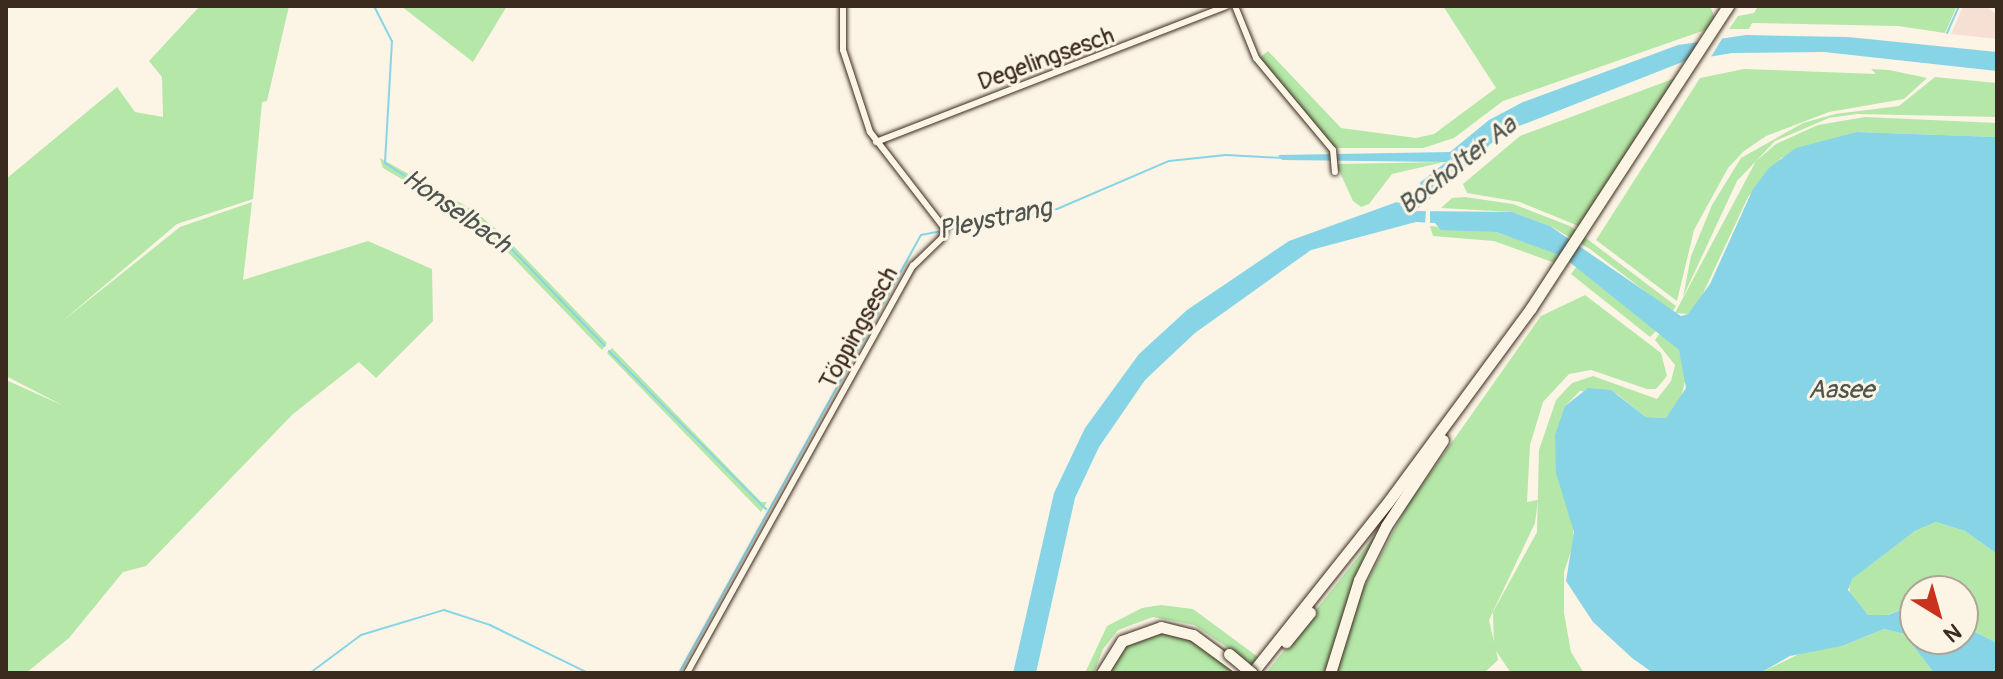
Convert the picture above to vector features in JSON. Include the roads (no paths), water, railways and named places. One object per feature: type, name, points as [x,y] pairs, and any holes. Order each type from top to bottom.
[{"type":"highway","points":[[1660,119],[1728,6]]},
{"type":"highway","points":[[1330,673],[1359,580],[1386,526],[1534,310],[1735,6]]},
{"type":"highway","points":[[1100,673],[1115,640],[1142,624],[1160,621],[1194,630],[1252,673],[1388,502],[1534,310]]},
{"type":"highway","points":[[1260,673],[1443,440]]},
{"type":"highway","points":[[1228,657],[1244,673]]},
{"type":"street","name":"Töppingsesch","points":[[687,673],[913,266],[942,238],[942,220],[876,142],[843,50],[843,6]]},
{"type":"street","name":"Degelingsesch","points":[[876,142],[1226,6]]},
{"type":"street","points":[[1235,6],[1256,58],[1333,152],[1335,172]]},
{"type":"water","name":"Aasee","points":[[1746,35],[1848,37],[1997,52],[1997,71],[1824,52],[1732,53],[1685,61],[1504,132],[1416,211],[1512,212],[1550,226],[1681,316],[1688,314],[1710,284],[1753,189],[1769,168],[1796,148],[1857,132],[1997,137],[1997,554],[1965,531],[1936,522],[1915,531],[1852,579],[1848,590],[1868,615],[1888,615],[1899,611],[1899,633],[1884,629],[1842,646],[1790,656],[1760,673],[1653,673],[1593,622],[1566,581],[1574,532],[1556,473],[1555,435],[1565,406],[1588,388],[1611,390],[1646,417],[1666,418],[1686,388],[1679,350],[1562,256],[1496,232],[1441,230],[1435,223],[1416,222],[1311,250],[1195,333],[1145,380],[1099,447],[1075,498],[1036,673],[1013,673],[1054,493],[1085,428],[1139,354],[1187,310],[1289,241],[1394,203],[1446,162],[1282,160],[1278,155],[1450,152],[1489,120],[1523,102],[1678,45]]},
{"type":"water","name":"Aasee","points":[[1979,634],[1997,643],[1997,673],[1934,673],[1920,655],[1979,655]]},
{"type":"waterway","name":"Honselbach","points":[[374,6],[392,41],[385,163],[500,237],[605,346]]},
{"type":"waterway","points":[[1947,33],[1959,6]]},
{"type":"waterway","name":"Pleystrang","points":[[679,673],[921,235],[1057,209],[1169,161],[1226,155],[1283,158]]},
{"type":"waterway","name":"Honselbach","points":[[609,351],[766,509]]},
{"type":"waterway","name":"Pleystrang","points":[[310,673],[361,635],[444,610],[490,625],[588,673]]},
{"type":"water label","name":"Bocholter Aa","points":[[1458,166]]}]
